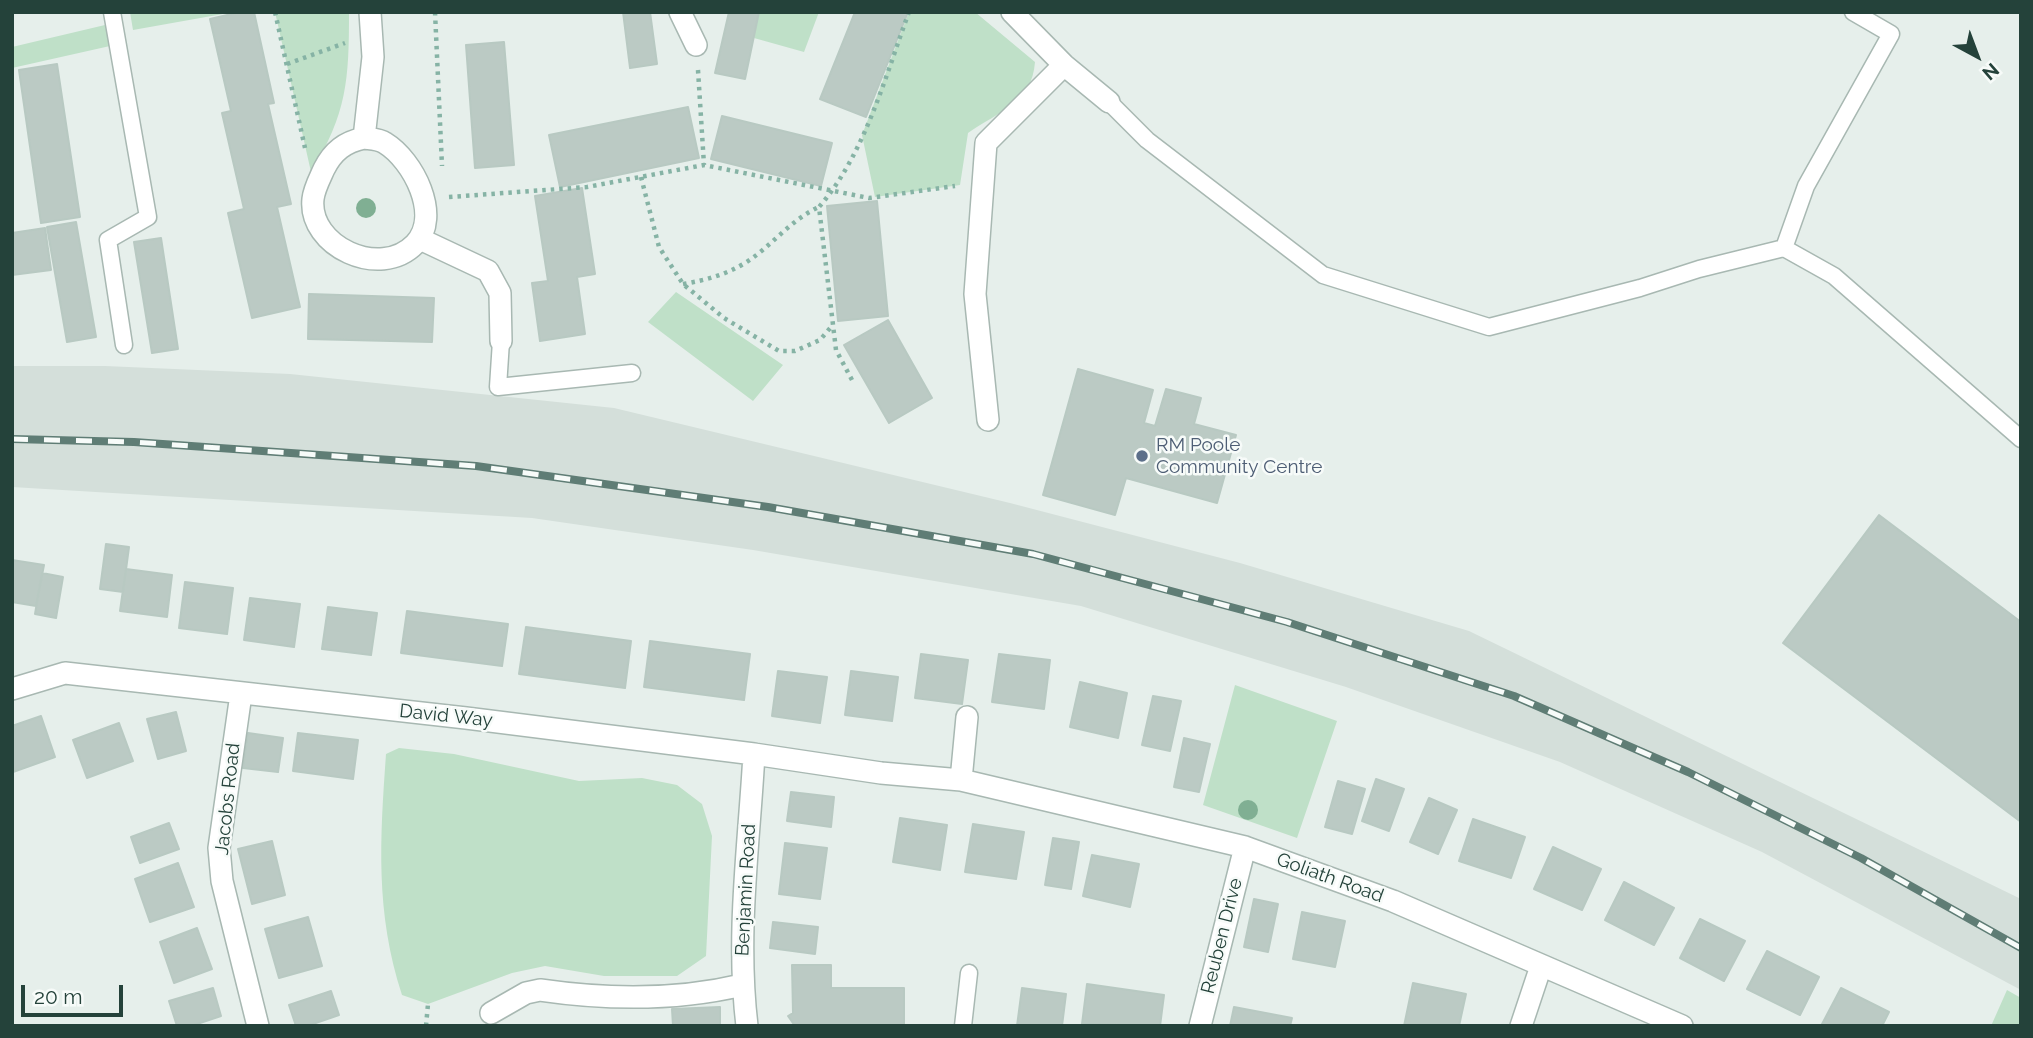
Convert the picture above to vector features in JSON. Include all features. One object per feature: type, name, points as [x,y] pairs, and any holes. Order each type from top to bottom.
[{"type":"street","points":[[364,138],[373,57],[370,12]]},
{"type":"street","points":[[680,12],[696,45]]},
{"type":"street","points":[[1012,12],[1064,65],[1108,102]]},
{"type":"street","points":[[988,420],[975,294],[986,143],[1064,65]]},
{"type":"street","points":[[364,138],[382,141],[395,151],[413,173],[423,199],[425,225],[420,239],[403,252],[380,260],[366,259],[341,250],[315,215],[313,200],[318,181],[327,162],[345,142],[364,138]]},
{"type":"street","points":[[420,239],[488,271],[499,293],[501,341]]},
{"type":"street","name":"David Way","points":[[12,689],[65,673],[754,754],[881,774]]},
{"type":"street","name":"Jacobs Road","points":[[241,694],[219,848],[222,881],[258,1026]]},
{"type":"street","points":[[961,780],[967,717]]},
{"type":"street","name":"Benjamin Road","points":[[747,1026],[742,985],[742,905],[754,754]]},
{"type":"street","name":"Goliath Road","points":[[881,774],[961,780],[1245,847],[1393,901],[1682,1026]]},
{"type":"street","name":"Reuben Drive","points":[[1200,1026],[1245,847]]},
{"type":"street","points":[[1521,1026],[1541,966]]},
{"type":"street","points":[[491,1013],[526,993],[540,990],[629,998],[701,995],[742,985]]},
{"type":"lane","points":[[112,12],[148,217],[108,240],[124,345]]},
{"type":"lane","points":[[1784,248],[1806,186],[1891,34],[1853,12]]},
{"type":"lane","points":[[1108,102],[1147,140],[1323,275],[1489,327],[1640,288],[1699,268],[1784,248],[1834,276],[2021,439]]},
{"type":"lane","points":[[501,341],[498,387],[632,373]]},
{"type":"lane","points":[[963,1026],[969,973]]},
{"type":"path","points":[[275,12],[311,172],[318,181]]},
{"type":"path","points":[[435,12],[442,171]]},
{"type":"path","points":[[683,284],[716,278],[746,262],[803,215],[819,207],[832,192],[862,135],[909,12]]},
{"type":"path","points":[[287,64],[371,34]]},
{"type":"path","points":[[696,45],[704,165]]},
{"type":"path","points":[[423,199],[587,187],[704,165],[869,198],[983,182]]},
{"type":"path","points":[[641,177],[659,247],[683,284],[724,318],[779,351],[795,351],[820,340],[831,327]]},
{"type":"path","points":[[819,207],[831,327],[836,350],[852,380]]},
{"type":"path","points":[[426,1026],[428,1004]]},
{"type":"shaded area","points":[[12,366],[105,366],[290,374],[614,408],[1010,503],[1240,563],[1469,631],[2021,899],[2021,990],[1762,852],[1560,762],[1346,687],[1081,606],[753,550],[532,518],[12,487]]},
{"type":"green space","points":[[130,12],[234,12],[133,30]]},
{"type":"green space","points":[[275,12],[349,12],[344,95],[332,132],[311,172]]},
{"type":"green space","points":[[759,12],[819,12],[804,52],[754,38]]},
{"type":"green space","points":[[909,12],[975,12],[1035,62],[1033,76],[1021,97],[1012,105],[968,133],[960,185],[875,197],[862,135]]},
{"type":"green space","points":[[105,25],[110,46],[12,68],[12,47]]},
{"type":"green space","points":[[676,292],[783,365],[753,401],[648,322]]},
{"type":"green space","points":[[1235,685],[1337,721],[1297,838],[1203,805]]},
{"type":"green space","points":[[399,748],[454,754],[579,781],[642,778],[677,785],[702,804],[712,836],[706,956],[677,976],[604,976],[545,966],[512,973],[428,1004],[402,995],[387,934],[381,846],[386,754]]},
{"type":"green space","points":[[2007,990],[2021,998],[2021,1026],[1991,1026]]},
{"type":"building","points":[[240,12],[254,12],[274,103],[268,104],[291,204],[277,207],[300,307],[252,318],[228,213],[244,209],[222,113],[231,111],[210,19]]},
{"type":"building","points":[[623,12],[650,12],[657,64],[630,68]]},
{"type":"building","points":[[729,12],[759,12],[745,79],[715,73]]},
{"type":"building","points":[[855,12],[908,12],[866,117],[820,99]]},
{"type":"building","points":[[504,42],[514,165],[475,168],[466,45]]},
{"type":"building","points":[[57,64],[80,217],[41,223],[19,70]]},
{"type":"building","points":[[688,107],[699,158],[560,187],[549,135]]},
{"type":"building","points":[[722,116],[832,143],[821,186],[711,159]]},
{"type":"building","points":[[582,188],[595,274],[577,277],[585,334],[540,341],[532,283],[548,281],[535,196]]},
{"type":"building","points":[[877,201],[888,316],[838,321],[827,206]]},
{"type":"building","points":[[76,222],[96,337],[67,342],[47,227]]},
{"type":"building","points":[[45,228],[51,270],[12,275],[12,233]]},
{"type":"building","points":[[161,238],[178,349],[152,353],[134,242]]},
{"type":"building","points":[[309,294],[434,298],[432,342],[308,339]]},
{"type":"building","points":[[888,320],[932,398],[889,423],[844,345]]},
{"type":"building","name":"RM Poole Community Centre","points":[[1078,369],[1153,390],[1144,423],[1155,426],[1166,389],[1201,398],[1194,424],[1236,435],[1217,503],[1126,478],[1115,515],[1043,495]]},
{"type":"building","points":[[1879,515],[2021,622],[2021,822],[1783,643]]},
{"type":"building","points":[[106,544],[129,547],[123,592],[100,589]]},
{"type":"building","points":[[12,560],[44,565],[36,606],[12,602]]},
{"type":"building","points":[[126,569],[172,575],[167,617],[120,611]]},
{"type":"building","points":[[42,573],[63,577],[56,618],[35,614]]},
{"type":"building","points":[[185,582],[233,588],[227,634],[179,628]]},
{"type":"building","points":[[250,598],[300,604],[294,647],[244,640]]},
{"type":"building","points":[[328,607],[377,613],[371,655],[322,649]]},
{"type":"building","points":[[407,611],[508,624],[502,666],[401,653]]},
{"type":"building","points":[[526,627],[631,641],[625,688],[519,674]]},
{"type":"building","points":[[650,641],[750,654],[744,700],[644,687]]},
{"type":"building","points":[[921,654],[968,660],[962,704],[915,698]]},
{"type":"building","points":[[999,654],[1050,660],[1044,709],[992,702]]},
{"type":"building","points":[[778,671],[827,677],[820,723],[772,716]]},
{"type":"building","points":[[851,671],[898,677],[892,721],[845,715]]},
{"type":"building","points":[[1080,682],[1127,693],[1118,738],[1070,727]]},
{"type":"building","points":[[1153,696],[1181,701],[1170,751],[1142,745]]},
{"type":"building","points":[[176,712],[186,751],[158,759],[147,719]]},
{"type":"building","points":[[41,716],[55,757],[13,772],[12,726]]},
{"type":"building","points":[[119,723],[133,761],[87,778],[73,740]]},
{"type":"building","points":[[248,733],[283,738],[278,772],[243,768]]},
{"type":"building","points":[[298,733],[358,740],[353,779],[293,771]]},
{"type":"building","points":[[1184,738],[1210,744],[1199,792],[1174,787]]},
{"type":"building","points":[[1376,779],[1404,789],[1389,831],[1362,821]]},
{"type":"building","points":[[1338,781],[1365,789],[1352,834],[1325,827]]},
{"type":"building","points":[[791,792],[834,797],[831,827],[787,821]]},
{"type":"building","points":[[1429,798],[1457,810],[1438,854],[1410,842]]},
{"type":"building","points":[[900,818],[947,825],[940,870],[893,862]]},
{"type":"building","points":[[1473,819],[1525,837],[1511,878],[1459,861]]},
{"type":"building","points":[[169,823],[179,849],[140,863],[131,837]]},
{"type":"building","points":[[973,824],[1024,832],[1016,879],[965,872]]},
{"type":"building","points":[[1053,838],[1079,842],[1071,889],[1045,885]]},
{"type":"building","points":[[272,841],[285,895],[252,904],[238,849]]},
{"type":"building","points":[[785,843],[827,848],[820,899],[779,894]]},
{"type":"building","points":[[1553,847],[1601,869],[1582,910],[1534,889]]},
{"type":"building","points":[[1092,855],[1139,864],[1130,907],[1083,896]]},
{"type":"building","points":[[178,863],[194,907],[150,922],[135,879]]},
{"type":"building","points":[[1624,882],[1674,908],[1654,945],[1605,920]]},
{"type":"building","points":[[1254,899],[1278,904],[1268,952],[1244,947]]},
{"type":"building","points":[[1302,912],[1345,921],[1335,967],[1293,959]]},
{"type":"building","points":[[308,917],[322,966],[279,978],[265,929]]},
{"type":"building","points":[[1700,919],[1745,941],[1724,981],[1680,958]]},
{"type":"building","points":[[773,922],[818,927],[815,954],[770,948]]},
{"type":"building","points":[[197,928],[212,969],[174,983],[160,942]]},
{"type":"building","points":[[1767,951],[1819,977],[1800,1015],[1747,989]]},
{"type":"building","points":[[792,965],[831,965],[831,988],[904,988],[904,1026],[795,1026],[788,1016],[793,1013]]},
{"type":"building","points":[[1413,983],[1466,994],[1459,1026],[1404,1026]]},
{"type":"building","points":[[1087,984],[1164,995],[1160,1026],[1082,1024]]},
{"type":"building","points":[[213,988],[221,1016],[191,1026],[177,1026],[169,1001]]},
{"type":"building","points":[[1022,988],[1066,994],[1062,1026],[1017,1026]]},
{"type":"building","points":[[1841,988],[1889,1012],[1882,1026],[1821,1026]]},
{"type":"building","points":[[331,991],[339,1015],[307,1026],[296,1026],[289,1005]]},
{"type":"building","points":[[720,1007],[720,1026],[673,1026],[672,1009]]},
{"type":"building","points":[[1234,1007],[1292,1018],[1290,1026],[1230,1026]]},
{"type":"railway","points":[[12,439],[134,442],[476,466],[768,507],[1033,554],[1287,622],[1514,696],[1688,772],[1861,858],[2021,948]]},
{"type":"place","name":"RM Poole Community Centre","points":[[1142,456]]}]
